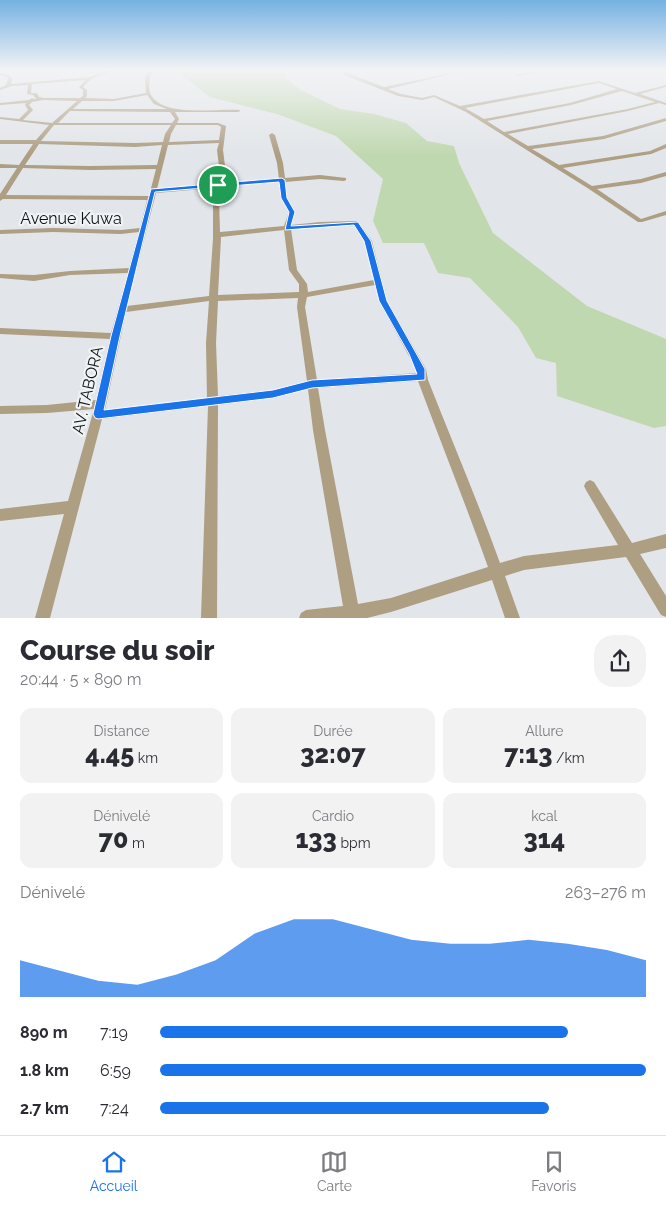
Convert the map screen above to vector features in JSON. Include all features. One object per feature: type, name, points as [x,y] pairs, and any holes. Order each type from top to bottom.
[{"type":"street","points":[[21,119],[30,112],[31,110],[27,105],[34,98]]},
{"type":"street","points":[[40,98],[44,100]]},
{"type":"street","points":[[0,104],[30,100],[126,98]]},
{"type":"street","points":[[151,98],[156,103],[173,111]]},
{"type":"street","points":[[438,98],[484,120],[640,221],[666,213]]},
{"type":"street","points":[[461,108],[515,98]]},
{"type":"street","points":[[484,120],[571,104],[593,98]]},
{"type":"street","points":[[646,98],[666,104]]},
{"type":"street","points":[[0,198],[37,142],[53,124],[81,99]]},
{"type":"street","points":[[505,133],[628,110],[659,102]]},
{"type":"street","points":[[69,110],[238,111]]},
{"type":"street","name":"AV. TABORA","points":[[42,618],[99,409],[115,336],[165,143],[177,119],[173,111]]},
{"type":"street","points":[[0,118],[21,119],[28,123],[53,124],[222,124],[224,126],[221,141],[222,166],[216,198],[217,235],[210,343],[212,400],[210,618]]},
{"type":"street","points":[[528,148],[604,137],[666,119]]},
{"type":"street","points":[[272,135],[280,162],[284,198],[292,212],[287,228],[291,265],[303,284],[304,295],[301,307],[312,384],[352,616]]},
{"type":"street","points":[[0,142],[135,145],[221,141]]},
{"type":"street","points":[[559,167],[651,152],[666,146]]},
{"type":"street","points":[[0,166],[159,167]]},
{"type":"street","points":[[591,188],[641,181],[666,174]]},
{"type":"street","points":[[0,198],[152,194],[218,185],[320,177],[344,179]]},
{"type":"street","points":[[217,235],[356,223],[368,241],[383,301],[421,369],[422,377],[458,473],[475,512],[513,618]]},
{"type":"street","name":"Avenue Kuwa","points":[[0,232],[53,230],[121,232],[142,230]]},
{"type":"street","points":[[0,276],[34,278],[70,273],[132,270]]},
{"type":"street","points":[[122,310],[213,298],[304,295],[377,282]]},
{"type":"street","points":[[0,331],[115,336]]},
{"type":"street","points":[[0,410],[99,409],[273,394],[312,384],[422,377]]},
{"type":"street","points":[[590,486],[666,610]]},
{"type":"street","points":[[0,515],[72,507]]},
{"type":"street","points":[[306,618],[352,616],[445,590],[495,571],[535,561],[630,550],[666,541]]},
{"type":"green space","points":[[213,98],[317,98],[340,109],[374,114],[406,123],[427,141],[454,146],[459,163],[493,233],[587,306],[666,339],[666,426],[654,428],[557,396],[556,363],[536,358],[518,327],[470,278],[438,273],[424,243],[383,243],[373,221],[383,179],[336,136],[277,114]]},
{"type":"route","points":[[282,180],[284,198],[292,212],[287,228],[320,224],[356,223],[368,241],[383,301],[414,354],[421,369],[422,377],[312,384],[273,394],[98,414],[115,336],[153,191],[218,185],[282,180]]}]
